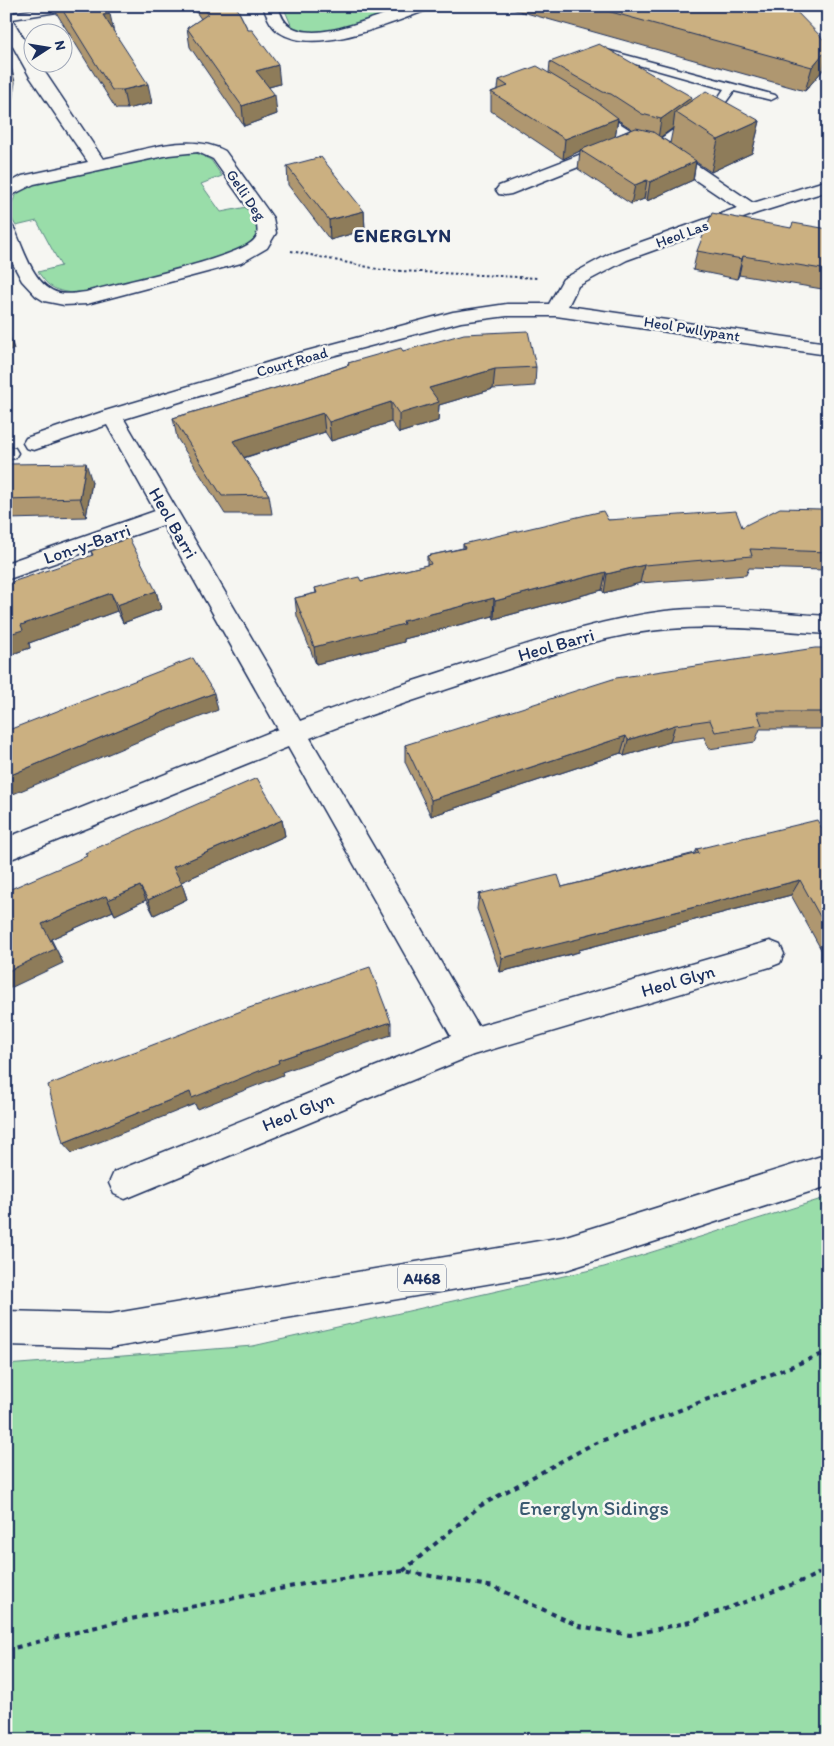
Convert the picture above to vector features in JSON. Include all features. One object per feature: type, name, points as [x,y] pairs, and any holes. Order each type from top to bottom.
[{"type":"street","points":[[270,6],[278,22],[285,30],[300,35],[323,36],[345,33],[425,6]]},
{"type":"street","points":[[8,26],[38,77],[98,164]]},
{"type":"street","points":[[598,116],[632,139],[657,146],[751,209]]},
{"type":"street","points":[[505,190],[632,139]]},
{"type":"street","name":"Gelli Deg","points":[[6,193],[28,180],[98,164],[176,149],[198,147],[210,150],[218,155],[264,218],[268,230],[267,235],[252,251],[234,259],[87,298],[69,299],[52,298],[34,285],[6,230]]},
{"type":"street","name":"Heol Las","points":[[556,310],[570,283],[620,256],[751,209],[828,184]]},
{"type":"street","name":"Court Road","points":[[34,443],[112,416],[310,356],[460,316],[508,310],[556,310]]},
{"type":"street","name":"Heol Pwllypant","points":[[556,310],[828,349]]},
{"type":"street","name":"Heol Barri","points":[[112,416],[296,734]]},
{"type":"street","name":"Lon-y-Barri","points":[[6,572],[169,516]]},
{"type":"street","name":"Heol Barri","points":[[6,850],[351,711],[578,637],[626,626],[667,620],[720,618],[828,625]]},
{"type":"street","points":[[296,734],[471,1042]]},
{"type":"street","name":"Heol Glyn","points":[[125,1183],[471,1042],[770,954]]},
{"type":"street","name":"A468","points":[[6,1328],[110,1331],[563,1254],[828,1170]]},
{"type":"lane","points":[[8,26],[76,6]]},
{"type":"lane","points":[[607,53],[771,97]]},
{"type":"lane","points":[[657,146],[722,100],[731,87]]},
{"type":"path","points":[[259,245],[382,270],[512,278],[578,279]]},
{"type":"path","points":[[403,1571],[480,1506],[591,1445],[828,1352]]},
{"type":"path","points":[[6,1650],[116,1622],[304,1584],[403,1571],[494,1587],[579,1626],[630,1635],[690,1622],[807,1579],[828,1569]]},
{"type":"green space","points":[[283,6],[415,6],[353,26],[335,30],[304,31],[292,27]]},
{"type":"green space","points":[[194,152],[211,160],[222,176],[201,184],[221,212],[247,207],[258,226],[257,235],[244,248],[232,254],[90,292],[64,292],[46,282],[38,272],[61,266],[37,221],[16,226],[10,216],[12,202],[20,192],[28,186],[166,154]]},
{"type":"green space","name":"Energlyn Sidings","points":[[828,1197],[828,1740],[6,1740],[6,1365],[253,1346],[604,1267]]},
{"type":"building","points":[[60,6],[105,6],[110,14],[103,15],[148,84],[123,90],[112,90],[72,25],[72,22],[70,22]]},
{"type":"building","points":[[202,6],[236,6],[248,30],[252,30],[278,65],[256,71],[275,95],[242,106],[187,28],[208,14]]},
{"type":"building","points":[[589,6],[791,6],[828,44],[828,48],[812,67]]},
{"type":"building","points":[[599,44],[692,97],[661,119],[642,114],[611,94],[603,92],[550,62]]},
{"type":"building","points":[[6,63],[10,63],[6,88]]},
{"type":"building","points":[[537,66],[594,100],[618,118],[565,139],[491,92],[508,86],[499,80]]},
{"type":"building","points":[[706,91],[760,121],[718,140],[675,112]]},
{"type":"building","points":[[636,128],[653,132],[696,161],[650,182],[647,180],[635,185],[580,150]]},
{"type":"building","points":[[321,157],[364,211],[329,220],[287,166]]},
{"type":"building","points":[[712,213],[791,228],[793,223],[828,229],[828,270],[743,256],[742,259],[697,251]]},
{"type":"building","points":[[528,331],[536,367],[495,369],[429,388],[439,402],[399,414],[391,402],[329,422],[323,413],[233,441],[269,495],[222,496],[173,418],[310,378],[349,365],[348,363],[401,348],[403,351],[464,334]]},
{"type":"building","points":[[86,463],[80,498],[6,500],[6,475],[9,464]]},
{"type":"building","points":[[780,508],[821,509],[828,536],[828,552],[750,549],[752,556],[644,565],[607,574],[606,572],[495,601],[494,598],[403,621],[404,624],[314,647],[295,598],[317,593],[315,588],[337,582],[359,577],[361,581],[431,564],[427,556],[465,548],[463,544],[603,511],[608,520],[736,511],[742,527]]},
{"type":"building","points":[[129,538],[156,591],[117,605],[111,593],[21,625],[23,630],[6,635],[6,584],[93,555],[91,551]]},
{"type":"building","points":[[815,648],[828,648],[828,712],[757,712],[762,725],[715,732],[710,720],[675,725],[628,740],[626,736],[431,800],[405,745],[616,678]]},
{"type":"building","points":[[193,658],[214,693],[143,720],[6,777],[6,731]]},
{"type":"building","points":[[257,778],[282,820],[173,867],[182,884],[148,900],[140,886],[108,900],[106,896],[42,924],[55,949],[6,972],[6,891],[87,856],[85,853]]},
{"type":"building","points":[[817,820],[828,839],[828,931],[800,880],[502,958],[479,894],[558,875],[562,887],[699,853],[697,849]]},
{"type":"building","points":[[370,967],[391,1022],[278,1060],[279,1063],[192,1098],[190,1092],[63,1143],[48,1085],[249,1008]]},
{"type":"district","name":"ENERGLYN","points":[[403,235]]}]
